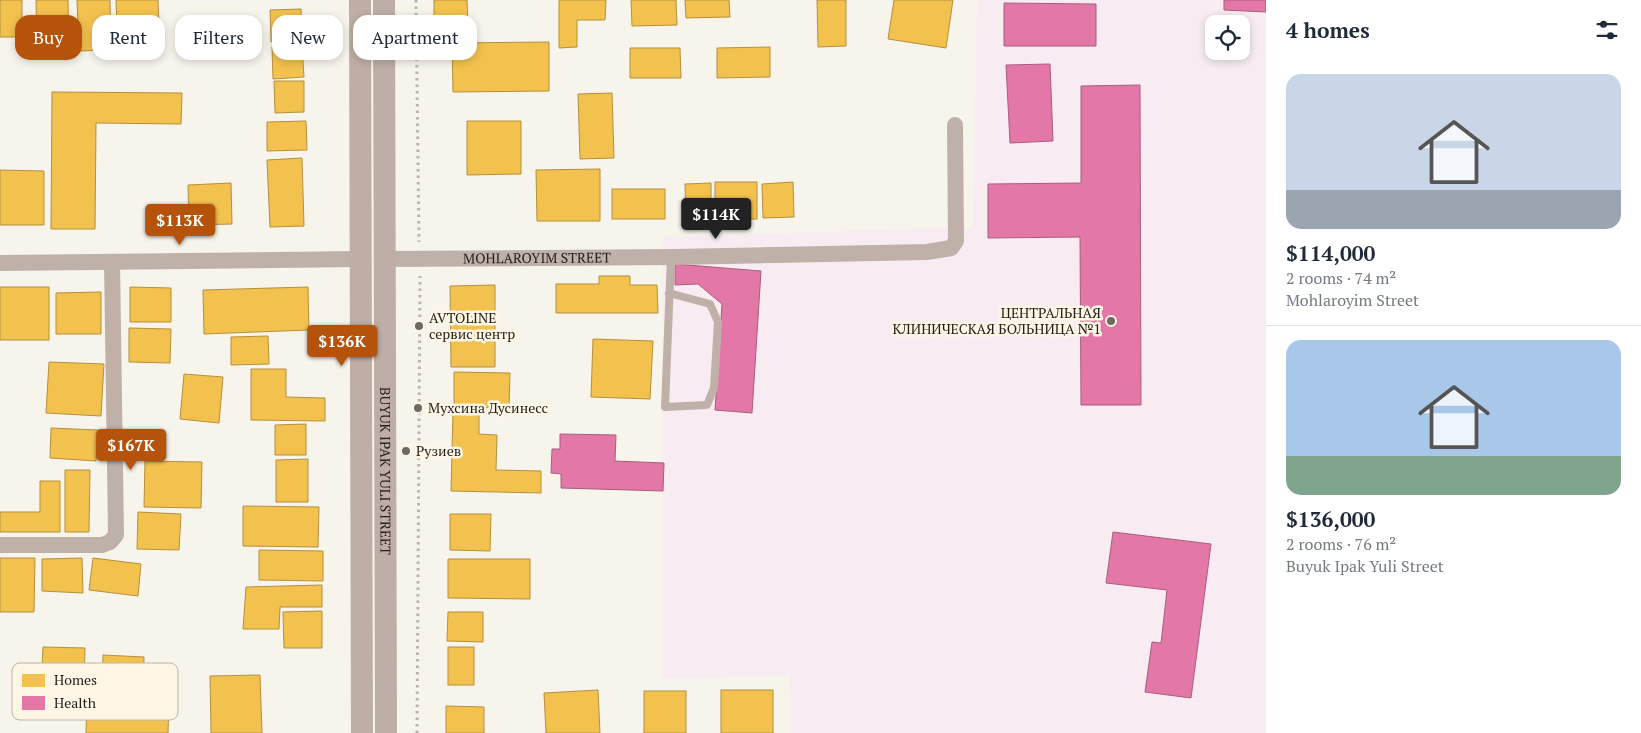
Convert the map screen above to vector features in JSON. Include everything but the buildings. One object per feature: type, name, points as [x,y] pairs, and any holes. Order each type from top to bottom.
[{"type":"main road","name":"BUYUK IPAK YULI STREET","points":[[360,0],[362,733]]},
{"type":"main road","name":"BUYUK IPAK YULI STREET","points":[[384,0],[386,733]]},
{"type":"main road","name":"MOHLAROYIM STREET","points":[[361,259],[385,259]]},
{"type":"street","name":"MOHLAROYIM STREET","points":[[385,259],[671,257],[927,252],[951,248],[956,241],[955,125]]},
{"type":"street","name":"MOHLAROYIM STREET","points":[[0,262],[361,259]]},
{"type":"street","points":[[0,545],[102,545],[110,542],[116,535],[112,262]]},
{"type":"lane","points":[[669,293],[710,304],[718,322],[714,388],[706,405],[666,407],[669,293],[671,257]]},
{"type":"path","points":[[416,0],[420,258],[417,733]]},
{"type":"shaded area","points":[[977,0],[1266,0],[1266,733],[791,733],[789,675],[662,679],[663,237],[973,227]]},
{"type":"place","name":"ЦЕНТРАЛЬНАЯ КЛИНИЧЕСКАЯ БОЛЬНИЦА №1","points":[[1111,321]]},
{"type":"place","name":"AVTOLINE сервис центр","points":[[419,326]]},
{"type":"place","name":"Мухсина Дусинесс","points":[[418,408]]},
{"type":"place","name":"Рузиев","points":[[406,451]]}]
